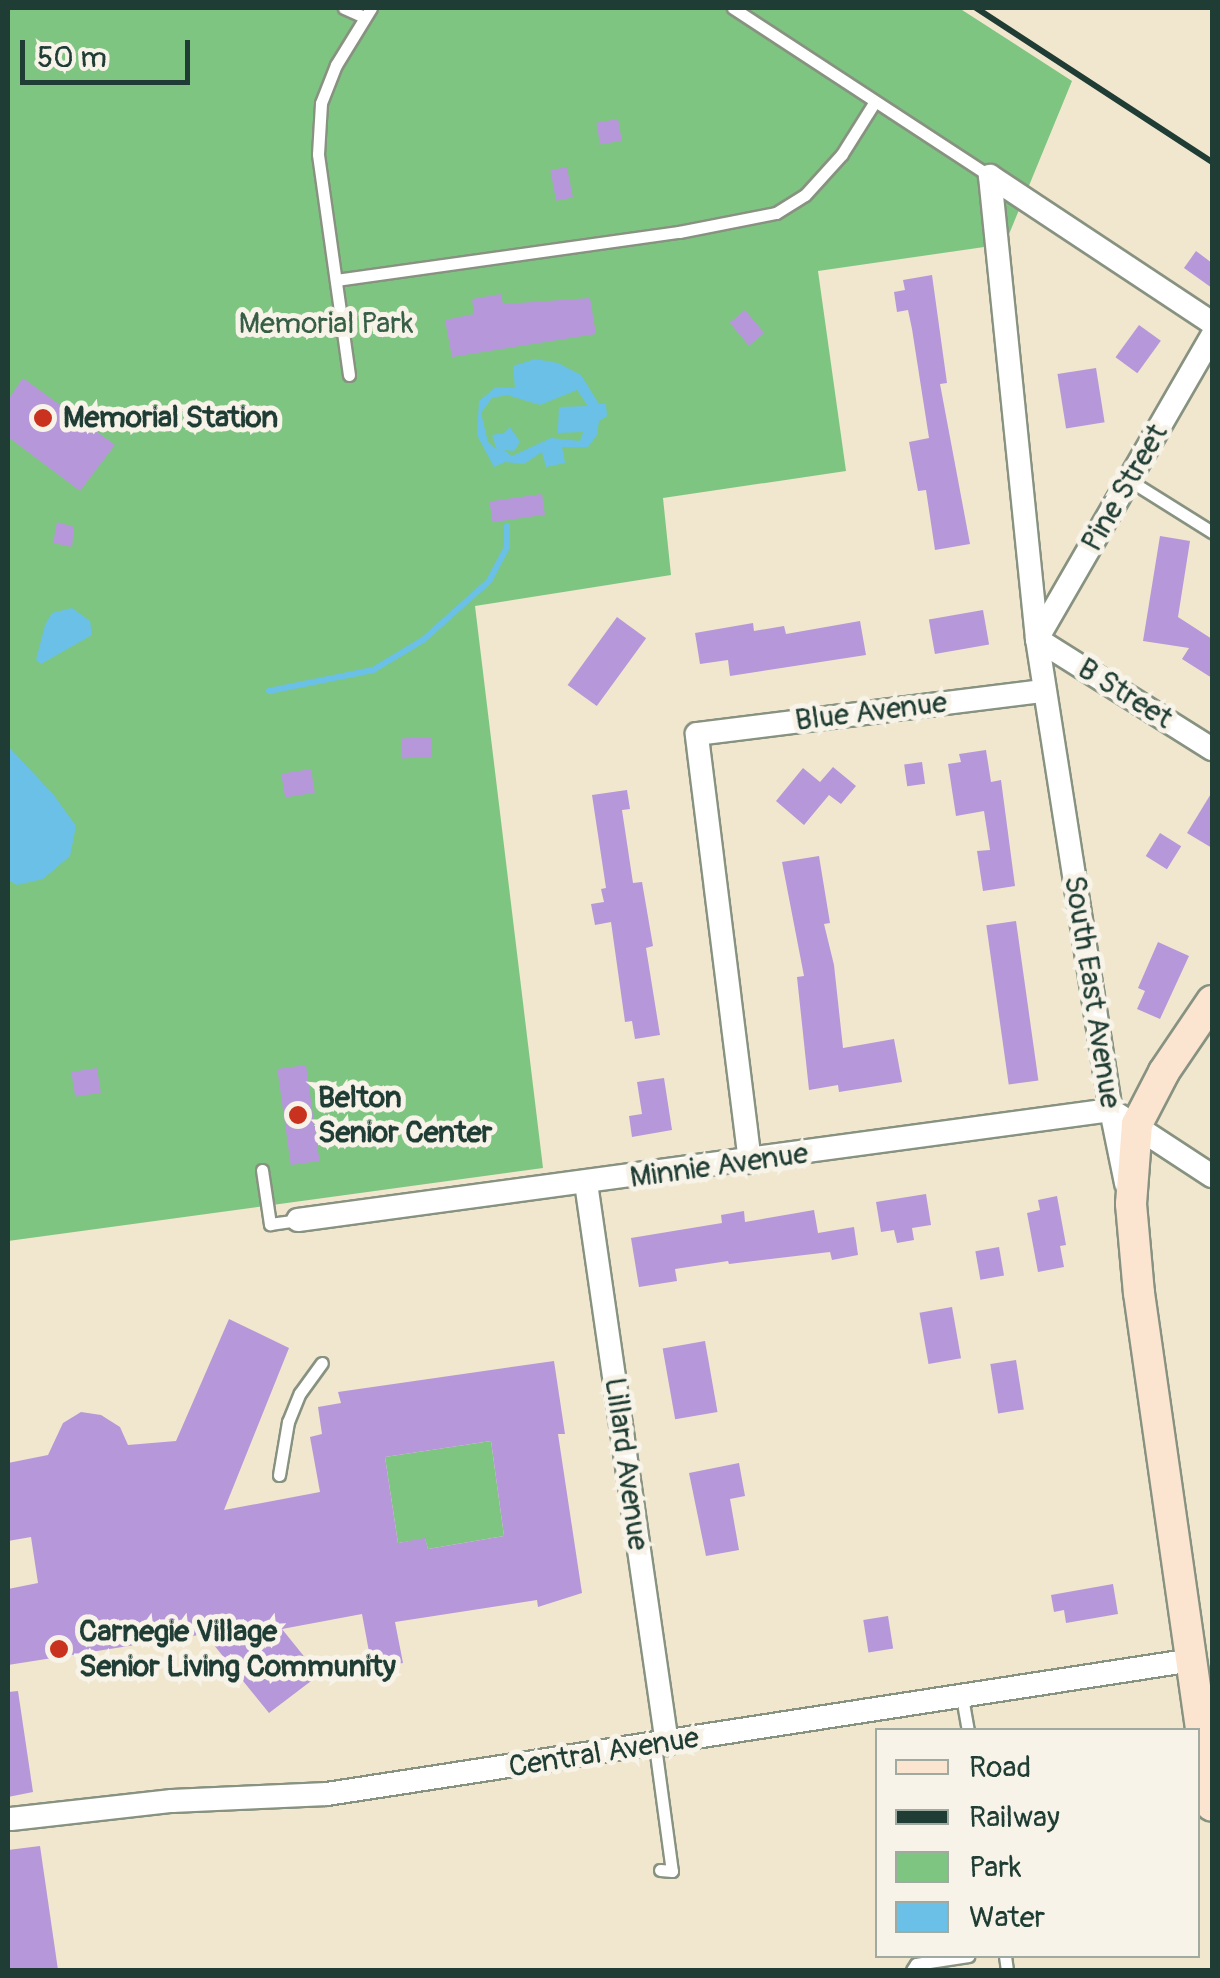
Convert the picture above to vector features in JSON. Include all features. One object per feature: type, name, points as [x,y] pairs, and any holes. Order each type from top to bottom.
[{"type":"main road","points":[[1206,1792],[1198,1645],[1139,1293],[1124,1117],[1212,1001]]},
{"type":"street","points":[[990,176],[1212,323]]},
{"type":"street","name":"South East Avenue","points":[[990,176],[1044,691],[1124,1117]]},
{"type":"street","name":"Pine Street","points":[[1037,639],[1212,336]]},
{"type":"street","name":"B Street","points":[[1037,639],[1212,749]]},
{"type":"street","name":"Blue Avenue","points":[[750,1162],[697,734],[1044,691]]},
{"type":"street","points":[[1124,1117],[1212,1176]]},
{"type":"street","name":"Minnie Avenue","points":[[298,1220],[1124,1117]]},
{"type":"street","name":"Lillard Avenue","points":[[586,1184],[661,1745]]},
{"type":"street","name":"Central Avenue","points":[[12,1819],[172,1801],[327,1794],[661,1745],[962,1697],[1198,1645]]},
{"type":"lane","points":[[344,8],[367,12],[336,64],[322,103],[318,154],[350,374]]},
{"type":"lane","points":[[733,8],[874,104],[990,176]]},
{"type":"lane","points":[[336,280],[679,232],[776,213],[817,182],[842,154],[874,104]]},
{"type":"lane","points":[[1129,480],[1212,532]]},
{"type":"lane","points":[[262,1170],[270,1224],[298,1220]]},
{"type":"lane","points":[[278,1476],[294,1408],[322,1363]]},
{"type":"lane","points":[[962,1697],[968,1728]]},
{"type":"lane","points":[[660,1870],[672,1871],[661,1745]]},
{"type":"lane","points":[[912,1970],[916,1964],[955,1958]]},
{"type":"green space","name":"Memorial Park","points":[[8,8],[959,8],[1072,81],[1005,244],[818,271],[846,471],[663,498],[671,575],[475,606],[543,1168],[8,1241]]},
{"type":"green space","points":[[491,1441],[504,1536],[428,1549],[425,1539],[398,1543],[385,1457]]},
{"type":"water","points":[[535,359],[558,363],[581,375],[599,404],[606,404],[607,416],[599,421],[597,435],[588,447],[562,447],[565,463],[546,467],[542,452],[524,464],[505,462],[494,467],[477,435],[479,401],[496,387],[515,388],[513,366]],"holes":[[[577,390],[588,406],[559,407],[558,433],[583,432],[580,441],[551,438],[512,456],[504,450],[514,451],[520,442],[510,427],[504,433],[492,435],[497,450],[488,442],[481,413],[492,398],[507,395],[540,405]]]},
{"type":"water","points":[[72,608],[90,621],[92,635],[41,664],[36,660],[45,625],[52,613]]},
{"type":"water","points":[[8,746],[53,794],[76,826],[70,856],[43,879],[17,885],[8,880]]},
{"type":"building","points":[[618,119],[622,141],[600,144],[596,123]]},
{"type":"building","points":[[567,167],[573,197],[556,201],[550,170]]},
{"type":"building","points":[[1196,251],[1212,263],[1212,288],[1184,268]]},
{"type":"building","points":[[932,275],[947,383],[940,384],[970,544],[935,550],[926,490],[918,491],[909,442],[929,438],[912,329],[908,310],[897,312],[894,292],[905,290],[903,280]]},
{"type":"building","points":[[501,294],[503,304],[590,298],[596,334],[452,357],[445,320],[474,314],[472,299]]},
{"type":"building","points":[[745,310],[764,333],[749,346],[730,323]]},
{"type":"building","points":[[1139,325],[1161,341],[1137,373],[1115,357]]},
{"type":"building","points":[[1096,368],[1105,422],[1066,428],[1057,374]]},
{"type":"building","name":"Memorial Station","points":[[23,378],[115,445],[80,491],[8,437],[8,400]]},
{"type":"building","points":[[542,494],[545,515],[492,522],[490,501]]},
{"type":"building","points":[[57,522],[74,527],[72,547],[53,543]]},
{"type":"building","points":[[1160,536],[1190,541],[1178,617],[1212,639],[1212,678],[1182,659],[1189,648],[1143,641]]},
{"type":"building","points":[[983,610],[989,644],[935,654],[929,620]]},
{"type":"building","points":[[617,617],[646,638],[597,706],[568,685]]},
{"type":"building","points":[[860,621],[866,655],[730,676],[728,660],[700,664],[695,633],[753,623],[754,631],[784,626],[786,634]]},
{"type":"building","points":[[431,737],[432,757],[402,759],[401,739]]},
{"type":"building","points":[[986,750],[991,782],[1001,780],[1015,886],[983,891],[977,851],[990,850],[984,811],[956,816],[948,764],[961,762],[959,754]]},
{"type":"building","points":[[922,762],[925,784],[907,786],[904,765]]},
{"type":"building","points":[[833,767],[856,786],[841,804],[829,795],[804,825],[776,801],[803,768],[820,782]]},
{"type":"building","points":[[311,769],[315,793],[285,797],[281,774]]},
{"type":"building","points":[[627,790],[630,809],[622,810],[633,883],[642,882],[653,946],[646,948],[660,1035],[635,1039],[632,1021],[625,1022],[611,922],[595,925],[591,904],[604,902],[601,889],[606,888],[592,795]]},
{"type":"building","points":[[1212,792],[1212,848],[1187,833]]},
{"type":"building","points":[[1160,833],[1181,846],[1167,869],[1146,856]]},
{"type":"building","points":[[819,856],[830,923],[824,924],[834,965],[843,1048],[894,1039],[902,1082],[839,1092],[838,1085],[809,1090],[797,977],[804,976],[782,862]]},
{"type":"building","points":[[1016,921],[1038,1080],[1009,1085],[986,925]]},
{"type":"building","points":[[1158,942],[1189,956],[1160,1019],[1137,1009],[1145,991],[1138,988]]},
{"type":"building","name":"Belton Senior Center","points":[[306,1065],[319,1161],[291,1165],[277,1069]]},
{"type":"building","points":[[97,1068],[101,1093],[75,1097],[71,1072]]},
{"type":"building","points":[[664,1078],[672,1130],[632,1137],[629,1116],[642,1114],[637,1082]]},
{"type":"building","points":[[926,1194],[931,1225],[912,1228],[914,1240],[897,1243],[894,1230],[881,1232],[876,1202]]},
{"type":"building","points":[[1057,1196],[1066,1245],[1060,1246],[1064,1267],[1038,1272],[1027,1213],[1040,1210],[1038,1200]]},
{"type":"building","points":[[814,1210],[818,1233],[854,1227],[858,1255],[832,1260],[830,1252],[729,1264],[728,1261],[675,1269],[677,1281],[639,1287],[631,1238],[722,1223],[721,1215],[744,1211],[745,1222]]},
{"type":"building","points":[[999,1247],[1004,1276],[980,1280],[975,1251]]},
{"type":"building","points":[[952,1307],[961,1358],[929,1364],[920,1313]]},
{"type":"building","points":[[229,1319],[289,1348],[224,1510],[320,1492],[310,1437],[322,1434],[318,1407],[341,1403],[338,1392],[554,1361],[565,1434],[558,1434],[582,1593],[538,1607],[537,1600],[395,1622],[403,1663],[372,1668],[362,1614],[282,1629],[319,1675],[269,1713],[205,1634],[8,1665],[8,1589],[38,1583],[31,1537],[8,1541],[8,1463],[48,1455],[63,1423],[81,1412],[101,1415],[120,1427],[128,1445],[176,1441]],"holes":[[[491,1441],[504,1536],[428,1549],[425,1538],[398,1543],[385,1457]]]},
{"type":"building","points":[[705,1341],[718,1412],[675,1419],[663,1348]]},
{"type":"building","points":[[1016,1360],[1024,1409],[998,1413],[990,1364]]},
{"type":"building","points":[[739,1463],[745,1496],[730,1499],[739,1550],[706,1556],[689,1473]]},
{"type":"building","points":[[1113,1584],[1118,1614],[1066,1623],[1064,1610],[1054,1612],[1051,1595]]},
{"type":"building","points":[[888,1616],[893,1649],[868,1653],[863,1620]]},
{"type":"building","points":[[18,1691],[33,1792],[8,1797],[8,1692]]},
{"type":"building","points":[[40,1846],[58,1970],[8,1970],[8,1850]]},
{"type":"waterway","points":[[269,691],[373,670],[423,640],[489,581],[507,547],[507,526]]},
{"type":"railway","points":[[976,8],[1212,162]]},
{"type":"place","name":"Memorial Station","points":[[43,418]]},
{"type":"place","name":"Belton Senior Center","points":[[298,1115]]},
{"type":"place","name":"Carnegie Village Senior Living Community","points":[[59,1649]]}]
